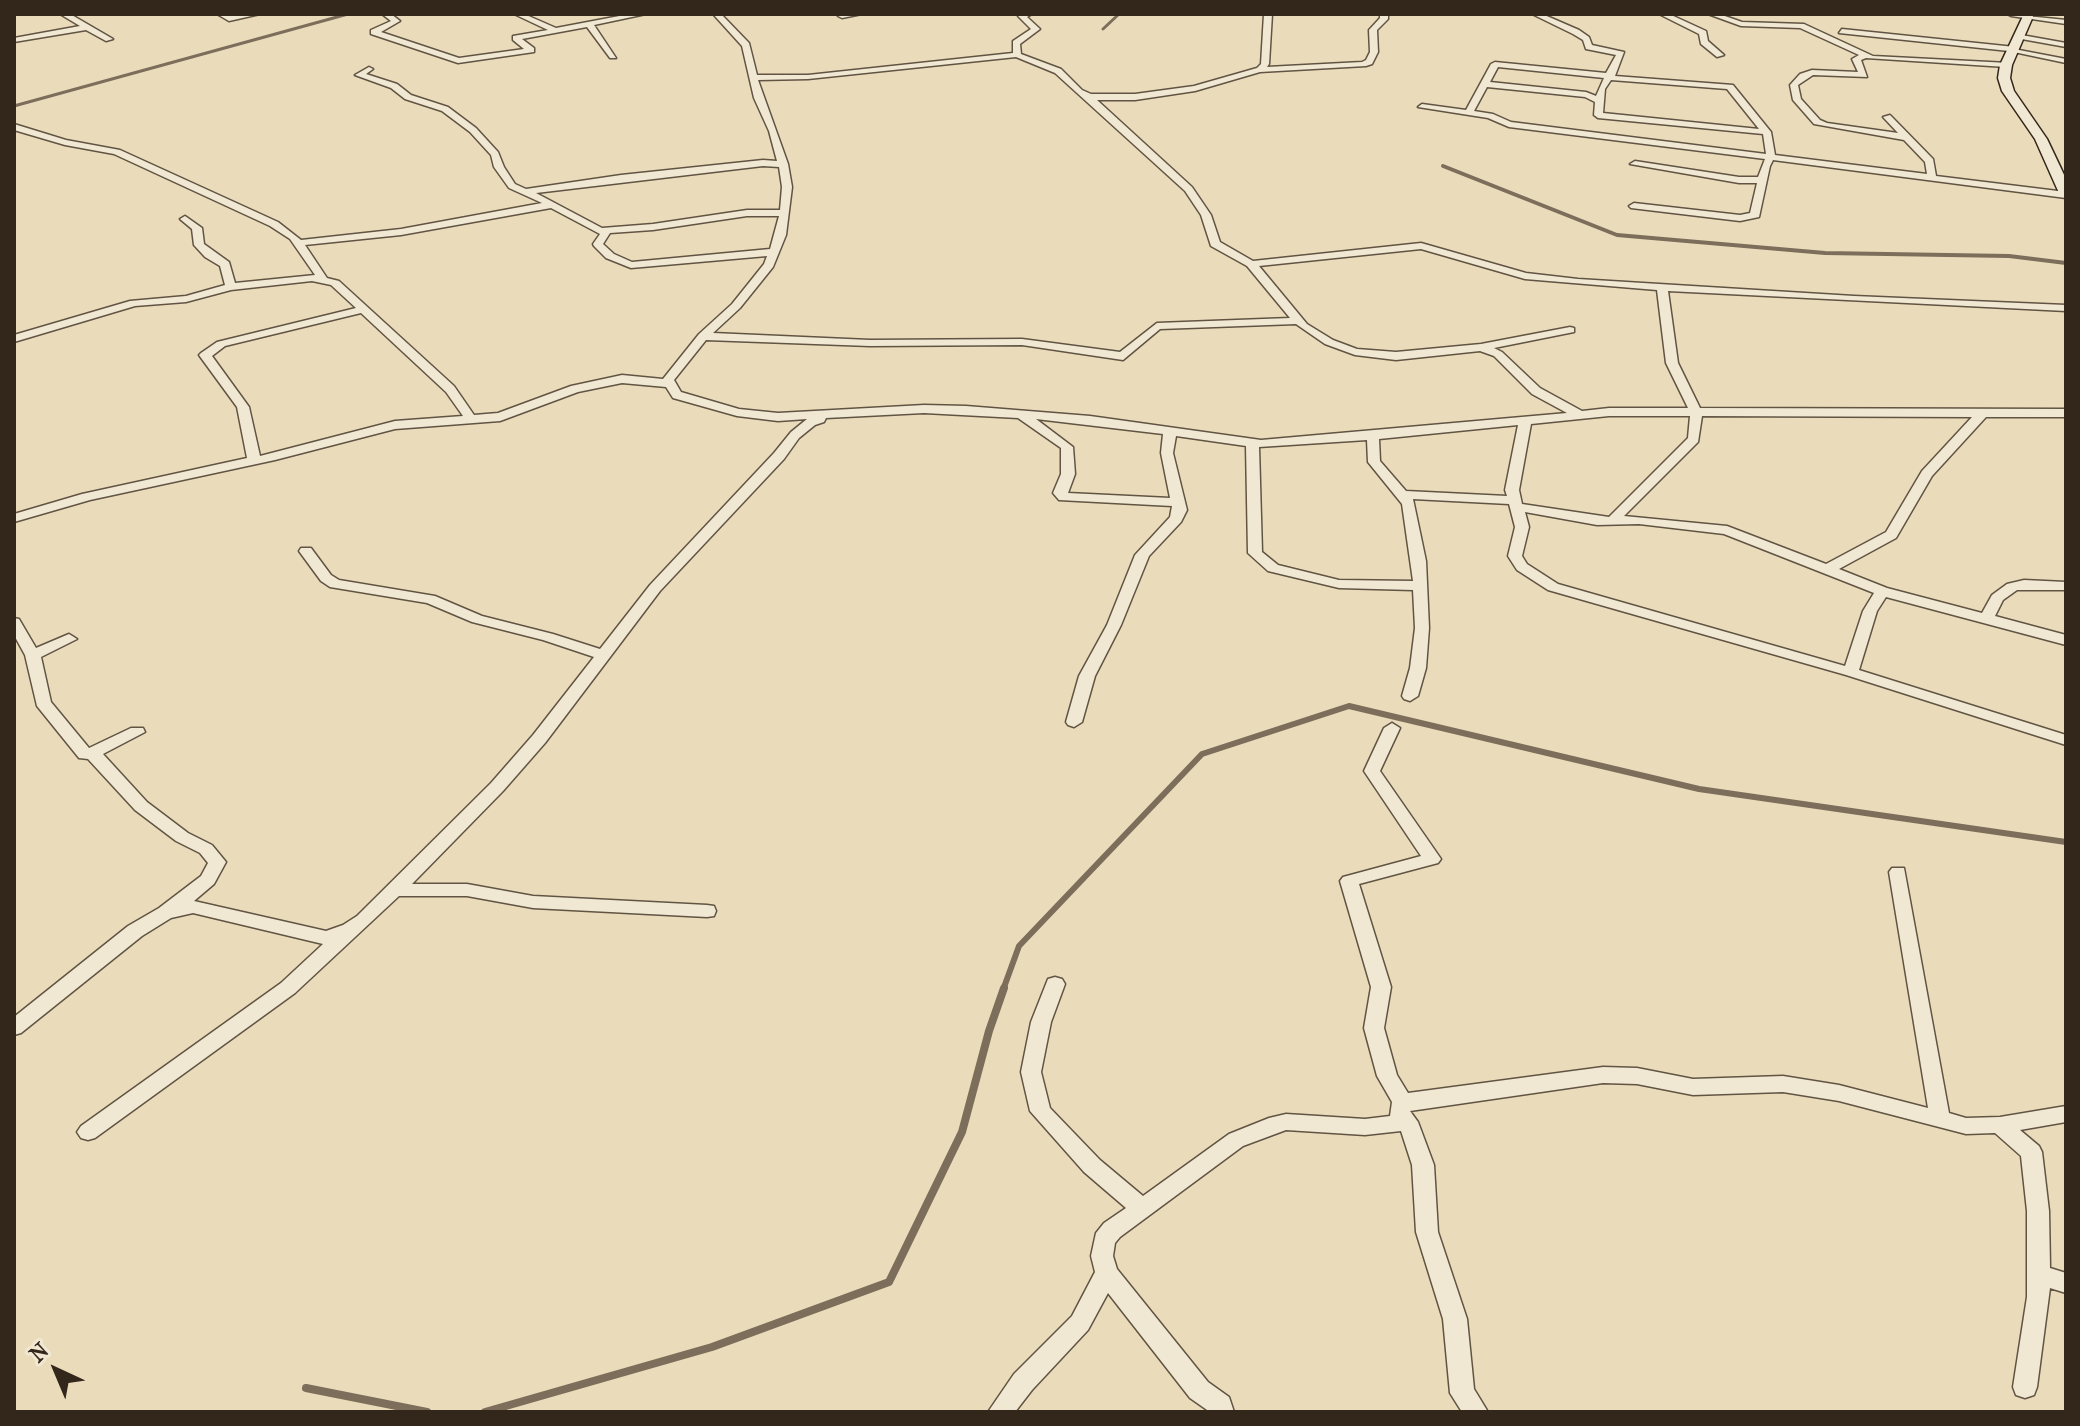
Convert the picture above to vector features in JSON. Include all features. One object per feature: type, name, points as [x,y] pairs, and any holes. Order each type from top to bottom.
[{"type":"street","points":[[64,14],[109,39]]},
{"type":"street","points":[[221,14],[229,19],[256,14]]},
{"type":"street","points":[[386,14],[396,21],[374,32],[458,61],[531,50],[516,38],[642,14]]},
{"type":"street","points":[[518,14],[554,29]]},
{"type":"street","points":[[666,383],[703,336],[736,306],[769,265],[785,213],[787,187],[783,164],[746,45],[717,14]]},
{"type":"street","points":[[842,16],[858,14]]},
{"type":"street","points":[[1017,55],[1016,43],[1036,29],[1022,16],[1028,14]]},
{"type":"street","points":[[1260,70],[1265,64],[1268,14]]},
{"type":"street","points":[[1089,97],[1170,93],[1240,78],[1260,70],[1349,66],[1369,62],[1374,52],[1373,30],[1384,19],[1384,14]]},
{"type":"street","points":[[1536,14],[1576,32],[1586,39],[1589,47],[1621,54],[1599,100],[1598,115],[1767,132]]},
{"type":"street","points":[[1663,14],[1703,33],[1704,42],[1720,55]]},
{"type":"street","points":[[1712,14],[1741,24],[1801,26],[1864,56],[2006,65]]},
{"type":"street","points":[[2011,14],[2066,22]]},
{"type":"street","points":[[2029,15],[2006,65],[2004,78],[2008,91],[2041,139],[2066,194]]},
{"type":"street","points":[[588,23],[613,56]]},
{"type":"street","points":[[14,50],[21,48],[18,40],[88,27]]},
{"type":"street","points":[[1842,31],[2014,50],[2066,61]]},
{"type":"street","points":[[1894,35],[1903,39],[1922,61]]},
{"type":"street","points":[[2019,36],[2066,45]]},
{"type":"street","points":[[757,81],[1017,55],[1041,62],[1058,71],[1079,92],[1089,97],[1189,189],[1206,215],[1215,244],[1251,264],[1299,321],[1329,342],[1355,352],[1396,356],[1481,347],[1570,330]]},
{"type":"street","points":[[1864,56],[1856,59],[1864,75],[1812,72],[1803,76],[1794,85],[1797,100],[1817,122],[1910,138]]},
{"type":"street","points":[[1469,113],[1495,64],[1624,80],[1730,87],[1767,132],[1771,157],[1762,180],[1755,215],[1634,206]]},
{"type":"street","points":[[369,69],[359,75],[394,86],[408,97],[445,109],[473,130],[495,154],[507,182],[606,232],[747,213],[785,213]]},
{"type":"street","points":[[1485,84],[1586,95],[1599,100]]},
{"type":"street","points":[[1422,107],[1490,116],[1509,124],[2066,194]]},
{"type":"street","points":[[1887,117],[1930,161],[1932,178]]},
{"type":"street","points":[[14,127],[65,142],[117,152],[274,224],[294,237],[324,281]]},
{"type":"street","points":[[522,192],[621,178],[763,163],[783,164]]},
{"type":"street","points":[[1635,164],[1739,180],[1762,180]]},
{"type":"street","points":[[298,243],[401,232],[503,211],[554,205]]},
{"type":"street","points":[[185,219],[197,228],[199,245],[225,264],[231,287]]},
{"type":"street","points":[[606,232],[598,244],[610,256],[631,265],[774,252]]},
{"type":"street","points":[[1251,264],[1421,246],[1525,276],[1662,288],[2066,308]]},
{"type":"street","points":[[14,339],[134,303],[186,299],[231,287],[312,278],[335,283],[450,389],[471,419]]},
{"type":"street","points":[[1613,520],[1694,439],[1696,412],[1672,363],[1662,288]]},
{"type":"street","points":[[254,460],[243,407],[205,355],[221,344],[361,310]]},
{"type":"street","points":[[703,336],[870,343],[1022,342],[1123,356],[1157,326],[1299,321]]},
{"type":"street","points":[[1481,347],[1498,354],[1536,391],[1578,413]]},
{"type":"street","points":[[14,518],[87,497],[395,425],[500,417],[575,389],[622,379],[670,383],[677,395],[737,412],[778,417],[924,409],[1019,413],[1252,443],[1373,435],[1578,413],[2066,413]]},
{"type":"street","points":[[1826,570],[1891,535],[1927,474],[1984,411]]},
{"type":"street","points":[[88,1132],[288,988],[396,890],[497,787],[539,739],[655,588],[795,435],[811,422],[841,413]]},
{"type":"street","points":[[1019,413],[1067,447],[1068,474],[1060,493],[1064,497],[1179,502]]},
{"type":"street","points":[[1526,418],[1512,490],[1522,527],[1515,556],[1517,563],[1553,587],[1851,672],[2066,740]]},
{"type":"street","points":[[1074,722],[1087,676],[1114,625],[1142,555],[1176,519],[1179,502],[1167,453],[1170,432]]},
{"type":"street","points":[[1373,435],[1374,462],[1388,481],[1405,495],[1516,503],[1597,521],[1639,520],[1727,530],[1882,591],[2066,640]]},
{"type":"street","points":[[1252,443],[1255,553],[1273,568],[1312,579],[1339,584],[1422,586]]},
{"type":"street","points":[[1405,495],[1422,586],[1418,598],[1422,628],[1418,668],[1410,696]]},
{"type":"street","points":[[306,551],[326,578],[335,584],[430,599],[477,619],[602,655]]},
{"type":"street","points":[[1987,617],[1997,598],[2012,587],[2024,584],[2066,586]]},
{"type":"street","points":[[1851,672],[1870,611],[1882,591]]},
{"type":"street","points":[[14,622],[33,655],[43,703],[85,754],[137,732]]},
{"type":"street","points":[[33,655],[69,639]]},
{"type":"street","points":[[1392,728],[1372,771],[1432,859],[1349,881],[1381,987],[1374,1028],[1387,1076],[1405,1112],[1423,1165],[1427,1232],[1455,1319],[1462,1393],[1476,1412]]},
{"type":"street","points":[[14,1028],[135,931],[166,913],[208,880],[215,870],[214,855],[182,837],[141,806],[92,753]]},
{"type":"street","points":[[1898,872],[1940,1120]]},
{"type":"street","points":[[396,890],[467,890],[533,902],[707,911]]},
{"type":"street","points":[[166,913],[193,907],[326,938],[350,930]]},
{"type":"street","points":[[1055,984],[1041,1022],[1031,1072],[1040,1111],[1092,1166],[1142,1208]]},
{"type":"street","points":[[1222,1412],[1220,1405],[1199,1390],[1159,1342],[1107,1273],[1102,1256],[1104,1240],[1112,1230],[1236,1140],[1269,1126],[1286,1122],[1365,1127],[1405,1112],[1603,1075],[1637,1076],[1693,1087],[1783,1084],[1839,1093],[1966,1126],[2000,1125],[2066,1114]]},
{"type":"street","points":[[2000,1125],[2031,1152],[2038,1211],[2039,1297],[2025,1387]]},
{"type":"street","points":[[1000,1412],[1023,1382],[1080,1323],[1107,1273]]},
{"type":"street","points":[[2039,1274],[2066,1283]]},
{"type":"waterway","points":[[14,106],[348,14]]},
{"type":"waterway","points":[[1103,29],[1119,14]]},
{"type":"waterway","points":[[1443,166],[1617,235],[1825,253],[2009,256],[2066,263]]},
{"type":"waterway","points":[[1003,990],[1019,946],[1202,754],[1349,706],[1699,789],[2066,842]]},
{"type":"waterway","points":[[485,1412],[712,1347],[889,1282],[962,1132],[1004,988]]},
{"type":"waterway","points":[[306,1388],[427,1412]]}]
